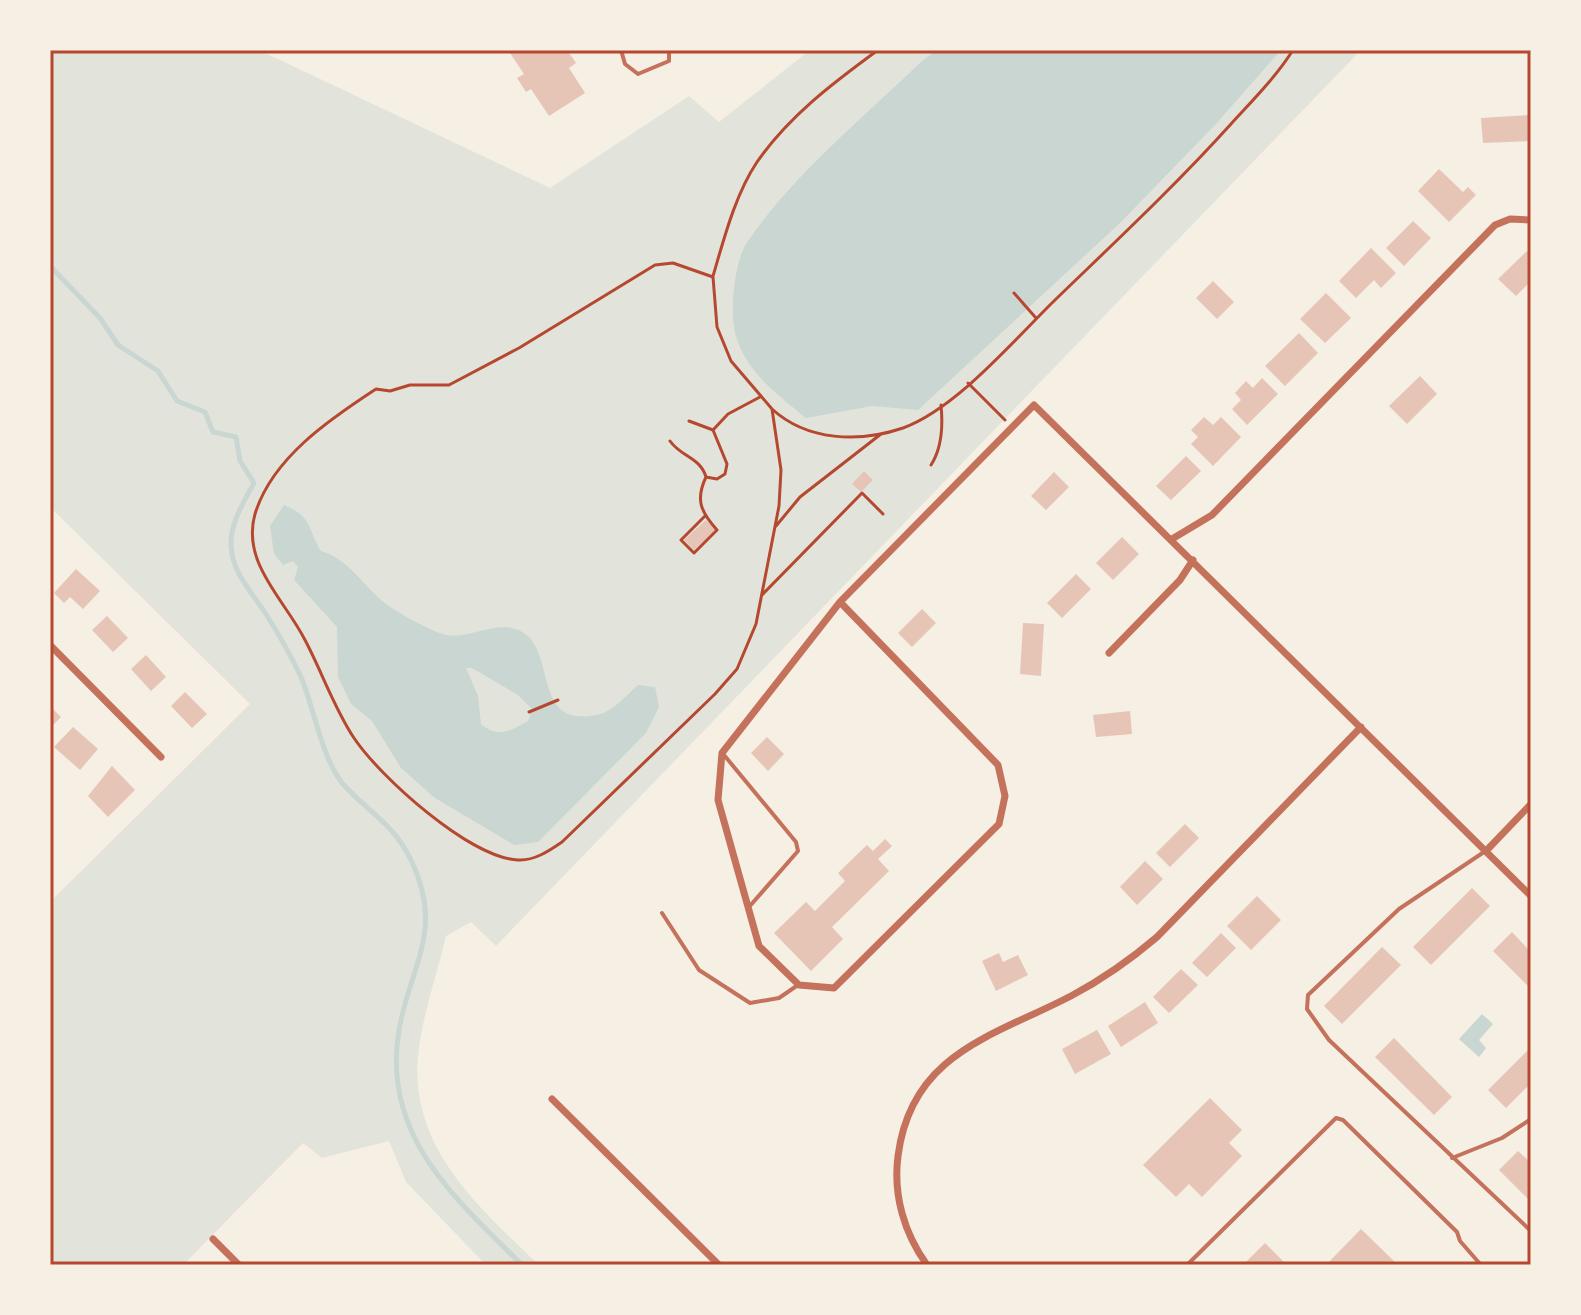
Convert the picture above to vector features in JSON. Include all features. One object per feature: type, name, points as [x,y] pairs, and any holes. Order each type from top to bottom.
[{"type":"street","points":[[1172,539],[1212,515],[1495,225],[1510,219],[1531,220]]},
{"type":"street","points":[[840,602],[998,765],[1005,796],[999,824],[834,988],[799,985],[759,946],[718,800],[722,753],[840,602],[1034,405],[1531,896]]},
{"type":"street","points":[[1109,653],[1180,580],[1193,560]]},
{"type":"street","points":[[50,645],[161,757]]},
{"type":"street","points":[[927,1265],[905,1225],[897,1167],[908,1115],[939,1068],[977,1039],[1071,996],[1122,966],[1157,937],[1361,727]]},
{"type":"street","points":[[1486,851],[1531,804]]},
{"type":"street","points":[[552,1099],[719,1265]]},
{"type":"street","points":[[213,1239],[239,1265]]},
{"type":"lane","points":[[621,50],[625,64],[638,74],[662,67],[669,61],[669,50]]},
{"type":"lane","points":[[722,753],[796,842],[798,851],[749,907]]},
{"type":"lane","points":[[1486,851],[1399,909],[1308,995],[1307,1009],[1329,1040],[1531,1231]]},
{"type":"lane","points":[[662,913],[699,970],[750,1003],[779,998],[799,985]]},
{"type":"lane","points":[[1187,1265],[1336,1118],[1343,1120],[1457,1232],[1481,1265]]},
{"type":"lane","points":[[1452,1158],[1502,1138],[1531,1119]]},
{"type":"path","points":[[878,50],[813,98],[756,163],[729,225],[713,277],[717,327],[731,361],[760,397],[787,423],[810,433],[839,436],[881,434],[906,427],[941,405],[968,383],[1179,181],[1293,50]]},
{"type":"path","points":[[713,277],[673,263],[655,265],[519,348],[449,385],[410,385],[390,391],[376,389],[326,422],[270,484],[255,515],[253,546],[260,570],[304,638],[355,740],[415,800],[454,832],[483,850],[514,860],[537,856],[562,842],[715,694],[737,669],[748,649],[762,595],[781,470],[772,409]]},
{"type":"path","points":[[1014,293],[1036,318]]},
{"type":"path","points":[[968,383],[1013,427]]},
{"type":"path","points":[[713,430],[728,414],[760,397]]},
{"type":"path","points":[[931,465],[936,457],[942,423],[941,405]]},
{"type":"path","points":[[689,421],[713,430],[727,464],[725,474],[717,479],[706,477]]},
{"type":"path","points":[[774,529],[800,497],[881,434]]},
{"type":"path","points":[[670,441],[677,451],[698,461],[706,477]]},
{"type":"path","points":[[705,516],[681,540],[694,553],[717,530],[700,509],[699,492],[706,477]]},
{"type":"path","points":[[762,595],[862,493],[883,514]]},
{"type":"path","points":[[529,712],[558,700]]},
{"type":"shaded area","points":[[50,50],[259,50],[550,188],[689,96],[719,122],[810,50],[1361,50],[496,946],[471,922],[446,936],[426,1011],[418,1056],[418,1089],[425,1119],[453,1173],[493,1220],[539,1265],[486,1265],[406,1182],[389,1141],[322,1158],[303,1143],[183,1265],[50,1265],[50,902],[250,704],[50,507]]},
{"type":"shaded area","points":[[937,50],[1281,50],[1215,125],[1120,223],[918,410],[872,406],[806,418],[764,382],[741,349],[733,314],[739,261],[748,241],[786,193],[854,125]]},
{"type":"shaded area","points":[[284,505],[293,509],[305,519],[321,551],[340,560],[386,604],[431,629],[455,636],[505,627],[524,633],[539,653],[550,693],[564,712],[576,716],[604,713],[638,685],[655,687],[659,707],[646,733],[538,842],[514,845],[435,798],[401,768],[372,721],[351,704],[338,677],[337,627],[294,580],[298,567],[293,561],[283,565],[274,554],[270,526]],"holes":[[[466,668],[472,668],[518,695],[532,709],[528,721],[499,732],[481,724],[478,696]]]},
{"type":"shaded area","points":[[1482,1014],[1493,1024],[1479,1040],[1486,1048],[1479,1057],[1459,1039]]},
{"type":"building","points":[[508,50],[567,50],[576,63],[569,68],[585,93],[549,116],[531,89],[526,92],[517,78],[524,74]]},
{"type":"building","points":[[1528,115],[1530,141],[1483,143],[1481,118]]},
{"type":"building","points":[[1439,169],[1463,192],[1468,187],[1476,195],[1449,222],[1418,191]]},
{"type":"building","points":[[1413,221],[1431,238],[1404,266],[1386,248]]},
{"type":"building","points":[[1371,248],[1396,273],[1381,288],[1374,280],[1356,298],[1339,281]]},
{"type":"building","points":[[1527,251],[1531,255],[1531,281],[1516,296],[1498,279]]},
{"type":"building","points":[[1213,281],[1234,302],[1217,319],[1196,298]]},
{"type":"building","points":[[1326,293],[1351,318],[1325,343],[1300,319]]},
{"type":"building","points":[[1299,333],[1318,353],[1285,386],[1265,366]]},
{"type":"building","points":[[1420,376],[1437,394],[1407,424],[1389,406]]},
{"type":"building","points":[[1262,378],[1278,394],[1247,425],[1232,409],[1241,400],[1235,393],[1246,381],[1253,388]]},
{"type":"building","points":[[1204,417],[1213,425],[1221,417],[1241,437],[1213,466],[1191,444],[1198,437],[1191,430]]},
{"type":"building","points":[[1186,456],[1201,471],[1171,500],[1156,486]]},
{"type":"building","points":[[864,471],[873,480],[861,492],[852,484]]},
{"type":"building","points":[[1054,472],[1069,487],[1046,510],[1031,496]]},
{"type":"building","points":[[706,520],[715,530],[694,550],[684,540]]},
{"type":"building","points":[[1122,537],[1139,554],[1113,580],[1096,563]]},
{"type":"building","points":[[76,569],[100,591],[83,609],[70,597],[64,603],[54,593]]},
{"type":"building","points":[[1076,574],[1091,589],[1062,618],[1047,603]]},
{"type":"building","points":[[922,609],[936,623],[912,647],[898,633]]},
{"type":"building","points":[[107,616],[128,638],[113,652],[92,630]]},
{"type":"building","points":[[1023,623],[1044,624],[1041,676],[1020,674]]},
{"type":"building","points":[[146,655],[166,677],[151,691],[131,669]]},
{"type":"building","points":[[185,692],[207,714],[192,728],[171,706]]},
{"type":"building","points":[[50,706],[61,717],[50,728]]},
{"type":"building","points":[[1130,711],[1132,734],[1096,737],[1093,715]]},
{"type":"building","points":[[73,727],[98,749],[80,770],[54,747]]},
{"type":"building","points":[[767,737],[784,754],[768,771],[751,753]]},
{"type":"building","points":[[112,766],[135,790],[108,817],[88,796]]},
{"type":"building","points":[[1185,824],[1199,838],[1170,867],[1156,853]]},
{"type":"building","points":[[885,839],[892,846],[878,859],[889,871],[832,927],[843,939],[811,971],[774,933],[806,902],[815,911],[845,881],[838,873],[867,845],[873,851]]},
{"type":"building","points":[[1145,861],[1163,879],[1137,905],[1120,887]]},
{"type":"building","points":[[1472,888],[1490,906],[1431,965],[1413,947]]},
{"type":"building","points":[[1257,896],[1281,920],[1251,950],[1227,926]]},
{"type":"building","points":[[1512,932],[1531,952],[1531,989],[1493,951]]},
{"type":"building","points":[[1221,933],[1236,948],[1207,977],[1192,963]]},
{"type":"building","points":[[1382,947],[1401,965],[1342,1024],[1324,1006]]},
{"type":"building","points":[[999,953],[1003,962],[1018,955],[1028,975],[996,991],[982,961]]},
{"type":"building","points":[[1181,969],[1198,985],[1169,1013],[1153,997]]},
{"type":"building","points":[[1145,1002],[1158,1023],[1121,1047],[1108,1026]]},
{"type":"building","points":[[1097,1030],[1111,1054],[1075,1074],[1062,1049]]},
{"type":"building","points":[[1394,1038],[1452,1097],[1434,1115],[1375,1057]]},
{"type":"building","points":[[1531,1047],[1531,1083],[1506,1108],[1488,1090]]},
{"type":"building","points":[[1210,1098],[1242,1130],[1229,1143],[1242,1156],[1202,1197],[1189,1184],[1176,1197],[1143,1165]]},
{"type":"building","points":[[1518,1151],[1531,1163],[1531,1202],[1499,1170]]},
{"type":"building","points":[[1361,1229],[1398,1265],[1326,1265]]},
{"type":"building","points":[[1265,1243],[1287,1265],[1243,1265]]},
{"type":"waterway","points":[[50,266],[100,318],[118,345],[158,371],[177,401],[205,412],[213,432],[236,437],[240,461],[254,483],[233,529],[231,545],[235,564],[301,677],[329,761],[343,784],[397,837],[421,885],[425,928],[399,1030],[396,1068],[401,1102],[412,1133],[449,1189],[522,1265]]}]
